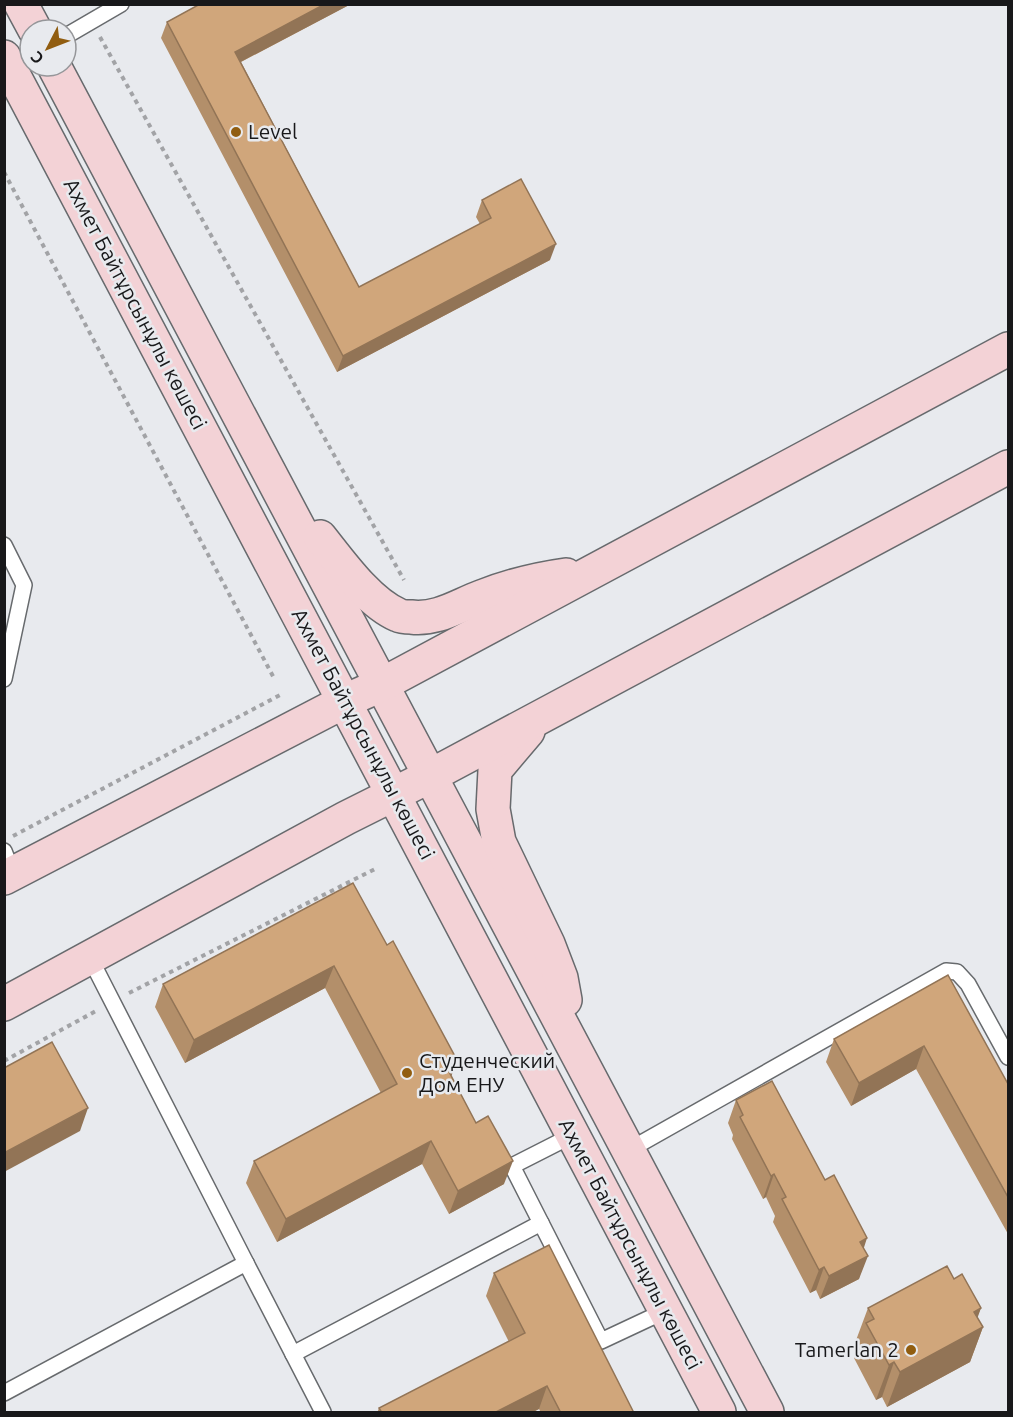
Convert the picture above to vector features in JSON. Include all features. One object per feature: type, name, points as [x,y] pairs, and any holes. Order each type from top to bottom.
[{"type":"street","points":[[21,4],[29,18]]},
{"type":"street","name":"Ахмет Байтұрсынұлы көшесі","points":[[4,57],[718,1413]]},
{"type":"street","name":"Ахмет Байтұрсынұлы көшесі","points":[[60,78],[767,1413]]},
{"type":"street","points":[[7,868],[381,685],[1008,349]]},
{"type":"street","points":[[4,1004],[1008,467]]},
{"type":"street","points":[[272,477],[345,568],[376,601],[399,616],[425,618],[447,613],[481,597],[536,579],[593,571]]},
{"type":"street","points":[[541,717],[495,770],[493,809],[499,842],[548,944],[561,978],[574,1046]]},
{"type":"lane","points":[[78,29],[121,4]]},
{"type":"lane","points":[[4,546],[24,585],[4,679]]},
{"type":"lane","points":[[90,958],[323,1413]]},
{"type":"lane","points":[[629,1150],[946,971],[957,972],[968,984],[1008,1057]]},
{"type":"lane","points":[[573,1135],[512,1166],[601,1341],[665,1311]]},
{"type":"lane","points":[[293,1354],[541,1223]]},
{"type":"lane","points":[[4,1393],[246,1263]]},
{"type":"path","points":[[91,21],[404,580]]},
{"type":"path","points":[[4,172],[275,680]]},
{"type":"path","points":[[4,841],[282,694]]},
{"type":"path","points":[[4,1061],[112,1001],[377,868]]},
{"type":"building","name":"Level","points":[[200,4],[325,4],[235,52],[359,287],[491,218],[482,200],[521,179],[556,244],[343,356],[167,22]]},
{"type":"building","name":"Студенческий Дом ЕНУ","points":[[353,883],[387,945],[393,941],[457,1060],[446,1066],[476,1123],[488,1116],[513,1161],[458,1191],[431,1141],[286,1219],[254,1161],[397,1084],[334,966],[194,1040],[163,984]]},
{"type":"building","points":[[948,975],[1008,1084],[1008,1197],[924,1046],[859,1083],[834,1039]]},
{"type":"building","points":[[52,1042],[88,1108],[4,1153],[4,1068]]},
{"type":"building","points":[[772,1081],[825,1180],[834,1175],[867,1238],[860,1242],[868,1256],[829,1276],[824,1267],[819,1270],[782,1199],[786,1197],[774,1174],[771,1176],[740,1117],[743,1115],[736,1100]]},
{"type":"building","points":[[549,1245],[634,1413],[561,1413],[547,1386],[494,1413],[382,1413],[379,1408],[525,1333],[494,1273]]},
{"type":"building","points":[[947,1266],[954,1279],[962,1274],[981,1308],[974,1312],[983,1327],[900,1372],[894,1362],[889,1365],[866,1323],[874,1319],[868,1308]]},
{"type":"place","name":"Level","points":[[236,132]]},
{"type":"place","name":"Студенческий Дом ЕНУ","points":[[407,1073]]},
{"type":"place","name":"Tamerlan 2","points":[[911,1350]]}]
